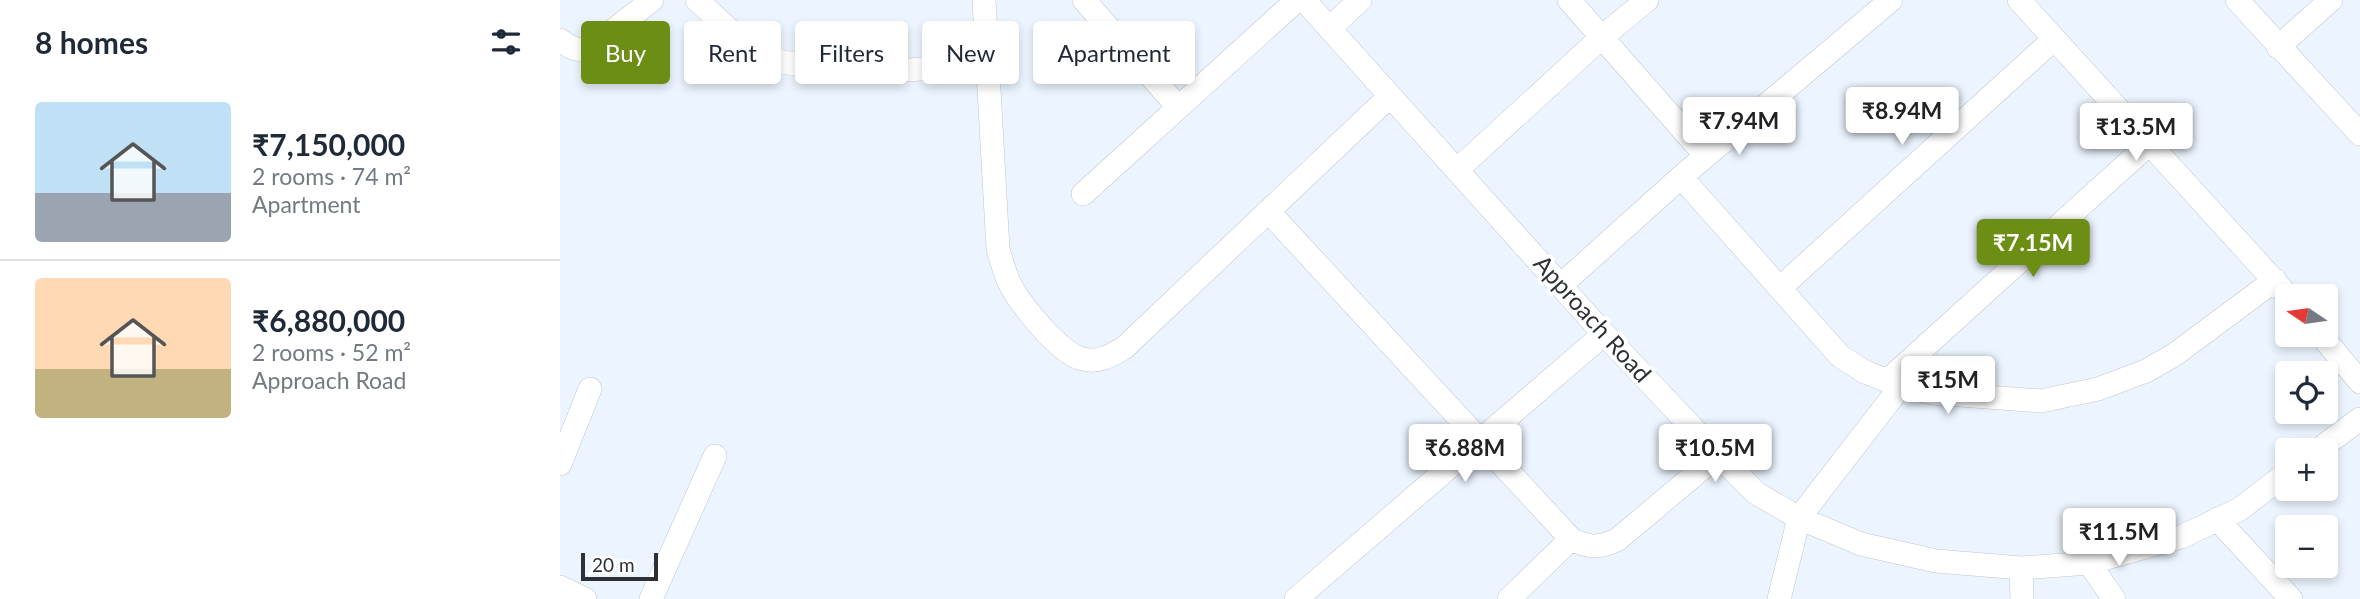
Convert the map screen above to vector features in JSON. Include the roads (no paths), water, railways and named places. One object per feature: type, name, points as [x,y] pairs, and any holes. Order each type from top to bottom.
[{"type":"street","points":[[560,40],[570,48],[581,51],[591,48],[652,0]]},
{"type":"street","points":[[697,0],[753,52],[769,60],[830,69],[922,69]]},
{"type":"street","points":[[984,0],[985,21]]},
{"type":"street","points":[[1084,0],[1178,107]]},
{"type":"street","points":[[1083,194],[1297,0]]},
{"type":"street","name":"Approach Road","points":[[1304,0],[1604,334],[1718,455],[1756,494],[1799,518],[1861,544],[1936,561],[2021,568],[2089,563],[2181,537],[2240,509],[2275,482]]},
{"type":"street","points":[[1330,28],[1360,0]]},
{"type":"street","points":[[1569,0],[1706,156]]},
{"type":"street","points":[[1457,170],[1602,37],[1647,0]]},
{"type":"street","points":[[1561,285],[1681,177],[1891,0]]},
{"type":"street","points":[[2019,0],[2277,284]]},
{"type":"street","points":[[2237,0],[2360,134]]},
{"type":"street","points":[[2278,47],[2331,0]]},
{"type":"street","points":[[1780,288],[2054,39]]},
{"type":"street","points":[[988,84],[998,248],[1009,282],[1026,309],[1063,348],[1081,359],[1102,360],[1124,348],[1390,96]]},
{"type":"street","points":[[1779,599],[1799,518],[1894,383],[2149,144]]},
{"type":"street","points":[[1681,177],[1840,356],[1865,372],[1933,393],[2041,401],[2098,389],[2146,371],[2275,292]]},
{"type":"street","points":[[1268,211],[1571,539],[1588,547],[1602,547],[1617,540],[1718,455]]},
{"type":"street","points":[[1296,599],[1604,334]]},
{"type":"street","points":[[2331,347],[2360,383]]},
{"type":"street","points":[[560,464],[590,389]]},
{"type":"street","points":[[2334,438],[2360,419]]},
{"type":"street","points":[[651,599],[715,456]]},
{"type":"street","points":[[2217,519],[2291,599]]},
{"type":"street","points":[[1509,599],[1571,539]]},
{"type":"street","points":[[2089,563],[2114,599]]},
{"type":"street","points":[[2021,568],[2022,599]]},
{"type":"street","points":[[560,587],[585,599]]}]
